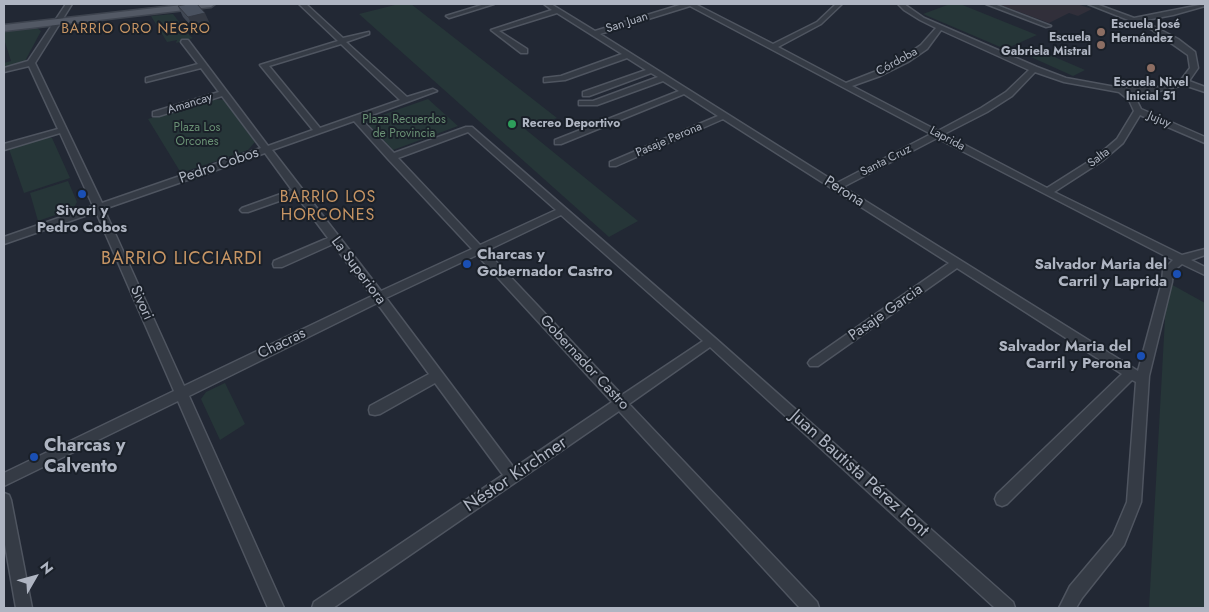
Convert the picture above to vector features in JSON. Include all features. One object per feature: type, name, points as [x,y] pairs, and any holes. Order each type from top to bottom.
[{"type":"main road","points":[[4,26],[176,4]]},
{"type":"main road","points":[[59,19],[211,4]]},
{"type":"street","points":[[4,70],[31,63],[69,4]]},
{"type":"street","points":[[302,4],[406,100]]},
{"type":"street","points":[[448,16],[491,4]]},
{"type":"street","name":"Perona","points":[[547,4],[957,263],[1137,374]]},
{"type":"street","name":"San Juan","points":[[594,34],[690,4]]},
{"type":"street","name":"Laprida","points":[[690,4],[1046,192],[1205,271]]},
{"type":"street","points":[[773,47],[819,23],[839,4]]},
{"type":"street","points":[[901,4],[922,19],[1034,69],[1064,80],[1121,90],[1155,90],[1184,82],[1190,76],[1194,68],[1195,55],[1175,41],[1136,20],[1091,4]]},
{"type":"street","points":[[989,4],[1048,26]]},
{"type":"street","points":[[1136,20],[1171,14],[1205,4]]},
{"type":"street","points":[[524,51],[494,30],[557,11]]},
{"type":"street","name":"Córdoba","points":[[846,85],[877,74],[905,60],[924,47],[940,27]]},
{"type":"street","points":[[318,131],[264,65],[367,33]]},
{"type":"street","name":"La Superiora","points":[[185,42],[512,478]]},
{"type":"street","points":[[547,80],[562,78],[627,55]]},
{"type":"street","name":"Sivori","points":[[31,63],[99,208],[276,608]]},
{"type":"street","points":[[149,80],[202,65]]},
{"type":"street","name":"Santa Cruz","points":[[836,186],[984,110],[1008,94],[1034,69]]},
{"type":"street","points":[[586,94],[652,70]]},
{"type":"street","points":[[582,103],[594,103],[663,78]]},
{"type":"street","points":[[1184,82],[1205,90]]},
{"type":"street","name":"Jujuy","points":[[1121,90],[1132,99],[1138,111],[1205,140]]},
{"type":"street","name":"Pedro Cobos","points":[[4,241],[433,91]]},
{"type":"street","points":[[558,142],[685,91]]},
{"type":"street","name":"Amancay","points":[[156,114],[224,93]]},
{"type":"street","name":"Salta","points":[[1046,192],[1099,159],[1120,141],[1138,111]]},
{"type":"street","name":"Pasaje Perona","points":[[613,164],[724,116]]},
{"type":"street","name":"Gobernador Castro","points":[[356,118],[811,608]]},
{"type":"street","name":"Juan Bautista Pérez Font","points":[[392,157],[469,129],[711,341],[1007,608]]},
{"type":"street","points":[[4,147],[62,130]]},
{"type":"street","points":[[245,210],[298,191]]},
{"type":"street","name":"Chacras","points":[[4,480],[378,297],[562,210]]},
{"type":"street","points":[[278,264],[334,239]]},
{"type":"street","points":[[1067,608],[1076,592],[1119,540],[1134,502],[1137,374],[1167,282],[1168,270],[1181,259],[1205,252]]},
{"type":"street","name":"Pasaje Garcia","points":[[814,362],[957,263]]},
{"type":"street","name":"Néstor Kirchner","points":[[320,608],[711,341]]},
{"type":"street","points":[[1002,499],[1137,374]]},
{"type":"street","points":[[375,410],[437,376]]},
{"type":"street","points":[[4,500],[24,608]]},
{"type":"shaded area","points":[[998,4],[1077,4],[1092,9],[1078,16],[1069,13],[1049,23]]},
{"type":"green space","name":"Recreo Deportivo","points":[[399,4],[411,4],[557,118],[525,129],[638,221],[609,237],[359,14]]},
{"type":"green space","points":[[950,4],[960,4],[1037,35],[1005,49],[923,14]]},
{"type":"green space","points":[[173,14],[193,38],[176,43],[177,40],[167,42],[151,16]]},
{"type":"green space","points":[[36,27],[41,31],[24,63],[4,68],[4,63],[11,61],[4,39],[4,31]]},
{"type":"green space","points":[[1043,52],[1085,70],[1073,76],[1031,57]]},
{"type":"green space","name":"Plaza Los Orcones","points":[[213,99],[224,100],[255,142],[248,150],[181,173],[148,119]]},
{"type":"green space","name":"Plaza Recuerdos de Provincia","points":[[428,99],[458,126],[393,150],[365,121]]},
{"type":"green space","points":[[45,138],[52,138],[70,178],[24,193],[9,149]]},
{"type":"green space","points":[[68,181],[77,202],[73,209],[38,221],[30,193]]},
{"type":"green space","points":[[1167,282],[1205,303],[1205,608],[1149,608]]},
{"type":"green space","points":[[225,383],[245,424],[220,440],[201,399],[206,392]]},
{"type":"building","points":[[197,4],[205,13],[188,17],[178,6]]},
{"type":"place","name":"Escuela José Hernández","points":[[1101,32]]},
{"type":"place","name":"Escuela Gabriela Mistral","points":[[1101,45]]},
{"type":"place","name":"Escuela Nivel Inicial 51","points":[[1151,68]]},
{"type":"place","name":"Recreo Deportivo","points":[[512,124]]},
{"type":"place","name":"Sivori y Pedro Cobos","points":[[82,194]]},
{"type":"place","name":"Charcas y Gobernador Castro","points":[[467,264]]},
{"type":"place","name":"Salvador Maria del Carril y Laprida","points":[[1177,274]]},
{"type":"place","name":"Salvador Maria del Carril y Perona","points":[[1141,356]]},
{"type":"place","name":"Charcas y Calvento","points":[[34,457]]},
{"type":"district","name":"BARRIO ORO NEGRO","points":[[136,30]]},
{"type":"district","name":"BARRIO LOS HORCONES","points":[[328,207]]},
{"type":"district","name":"BARRIO LICCIARDI","points":[[182,260]]}]
